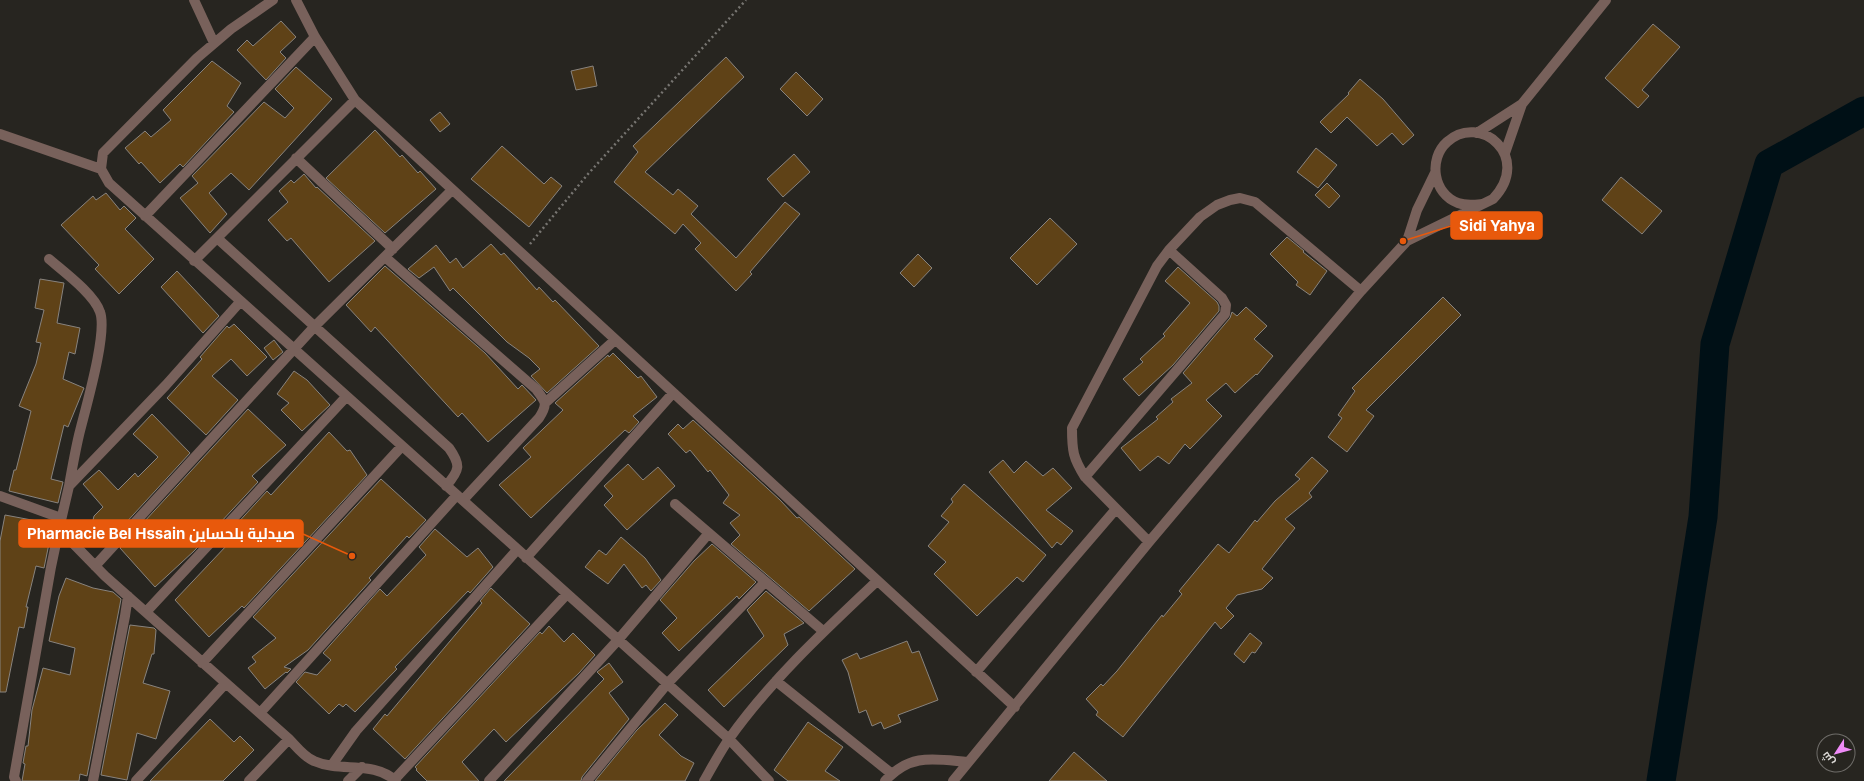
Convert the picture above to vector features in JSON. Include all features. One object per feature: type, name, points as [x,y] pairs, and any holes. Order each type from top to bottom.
[{"type":"street","points":[[194,0],[214,43]]},
{"type":"street","points":[[273,0],[231,29],[197,58],[103,153],[101,169],[109,183],[293,350],[729,740],[768,781]]},
{"type":"street","points":[[296,0],[315,37],[355,100],[1014,707]]},
{"type":"street","points":[[1477,133],[1522,104],[1606,0]]},
{"type":"street","points":[[145,216],[315,37]]},
{"type":"street","points":[[194,261],[355,100]]},
{"type":"street","points":[[1505,153],[1522,104]]},
{"type":"street","points":[[953,781],[967,762],[1149,542],[1361,291],[1407,241],[1493,199],[1502,190],[1507,178],[1508,166],[1505,153],[1498,144],[1488,137],[1477,133],[1466,133],[1455,136],[1446,142],[1440,151],[1436,162],[1435,173],[1418,210],[1407,241]]},
{"type":"street","points":[[0,134],[101,169]]},
{"type":"street","points":[[296,158],[393,249]]},
{"type":"street","points":[[1435,173],[1439,185],[1446,196],[1457,203],[1469,206],[1482,204]]},
{"type":"street","points":[[95,566],[315,326],[452,190]]},
{"type":"street","points":[[1149,542],[1085,477],[1075,460],[1072,446],[1072,428],[1158,266],[1169,250],[1200,217],[1217,205],[1240,198],[1255,202],[1361,291]]},
{"type":"street","points":[[217,238],[449,448],[458,465],[454,476],[446,486]]},
{"type":"street","points":[[1085,477],[1225,314],[1226,304],[1222,298],[1169,250]]},
{"type":"street","points":[[385,257],[536,389],[546,403]]},
{"type":"street","points":[[16,781],[14,778],[51,567],[100,345],[102,318],[100,311],[89,296],[50,259]]},
{"type":"street","points":[[69,486],[166,385],[240,302]]},
{"type":"street","points":[[260,713],[460,498],[539,418],[545,409],[546,403],[615,340]]},
{"type":"street","points":[[526,558],[674,393]]},
{"type":"street","points":[[146,612],[346,397]]},
{"type":"street","points":[[202,663],[402,446]]},
{"type":"street","points":[[0,496],[61,518]]},
{"type":"street","points":[[675,504],[823,632]]},
{"type":"street","points":[[976,672],[1116,509]]},
{"type":"street","points":[[59,529],[95,566],[225,684],[289,738],[306,756],[314,761],[332,765],[376,769],[395,780],[567,594]]},
{"type":"street","points":[[489,781],[618,640],[709,533]]},
{"type":"street","points":[[332,765],[356,731],[517,550]]},
{"type":"street","points":[[704,781],[729,740],[776,681],[823,632],[877,581]]},
{"type":"street","points":[[587,781],[667,684],[766,582]]},
{"type":"street","points":[[93,781],[128,596]]},
{"type":"street","points":[[776,681],[888,777],[902,766],[918,760],[928,759],[967,762]]},
{"type":"street","points":[[136,781],[225,684]]},
{"type":"street","points":[[248,781],[289,738]]},
{"type":"street","points":[[348,781],[362,767]]},
{"type":"path","points":[[522,254],[588,174],[746,0]]},
{"type":"building","points":[[281,21],[296,37],[280,52],[286,58],[266,80],[237,50],[247,40],[253,46]]},
{"type":"building","points":[[1653,24],[1680,47],[1642,90],[1649,96],[1638,108],[1605,78]]},
{"type":"building","points":[[726,57],[744,77],[645,172],[673,195],[678,189],[698,206],[691,214],[736,258],[785,202],[800,214],[750,272],[752,274],[736,291],[695,249],[701,243],[683,224],[675,234],[614,182],[638,152],[633,146]]},
{"type":"building","points":[[212,61],[241,83],[227,106],[234,112],[183,167],[180,164],[160,183],[141,162],[139,164],[125,148],[145,131],[151,137],[171,120],[163,110]]},
{"type":"building","points":[[593,66],[597,86],[576,90],[571,71]]},
{"type":"building","points":[[296,67],[332,99],[249,190],[231,173],[209,193],[227,214],[210,233],[180,198],[198,183],[192,176],[264,102],[285,118],[294,108],[275,89]]},
{"type":"building","points":[[796,72],[823,99],[807,116],[780,89]]},
{"type":"building","points":[[1360,79],[1383,99],[1414,135],[1403,145],[1392,133],[1377,146],[1347,117],[1331,133],[1320,122],[1349,94],[1348,93]]},
{"type":"building","points":[[440,112],[450,124],[440,132],[430,120]]},
{"type":"building","points":[[375,130],[400,157],[402,155],[418,173],[420,171],[436,189],[385,233],[326,178]]},
{"type":"building","points":[[502,146],[544,184],[551,177],[562,186],[529,227],[471,179]]},
{"type":"building","points":[[1316,148],[1337,165],[1318,188],[1297,172]]},
{"type":"building","points":[[794,154],[810,172],[783,197],[767,179]]},
{"type":"building","points":[[304,174],[316,188],[317,187],[375,241],[329,282],[291,238],[287,241],[268,220],[288,202],[279,191],[291,180],[294,183]]},
{"type":"building","points":[[1621,177],[1662,211],[1642,234],[1602,200]]},
{"type":"building","points":[[1327,183],[1340,196],[1329,208],[1315,195]]},
{"type":"building","points":[[106,193],[120,210],[124,206],[136,218],[125,229],[154,259],[119,294],[95,269],[99,265],[61,225],[93,196],[96,200]]},
{"type":"building","points":[[1050,218],[1077,244],[1037,285],[1010,258]]},
{"type":"building","points":[[1287,237],[1327,271],[1310,295],[1296,285],[1298,282],[1270,254]]},
{"type":"building","points":[[491,244],[501,255],[504,253],[537,290],[539,287],[553,302],[555,300],[599,346],[547,393],[531,376],[540,369],[529,358],[507,342],[453,288],[450,291],[434,267],[419,278],[408,269],[436,245],[450,263],[456,258],[463,268]]},
{"type":"building","points":[[918,254],[932,268],[914,287],[900,273]]},
{"type":"building","points":[[385,266],[485,353],[518,389],[522,385],[536,400],[488,442],[462,413],[458,417],[375,327],[371,332],[346,305]]},
{"type":"building","points":[[1178,267],[1217,302],[1219,311],[1173,365],[1139,396],[1123,379],[1143,362],[1140,359],[1165,336],[1163,334],[1190,303],[1165,281]]},
{"type":"building","points":[[177,271],[219,316],[203,333],[161,287]]},
{"type":"building","points":[[40,279],[64,283],[57,323],[80,328],[75,354],[69,352],[63,379],[84,388],[68,427],[64,425],[51,479],[63,482],[58,503],[9,491],[31,411],[19,406],[36,364],[41,343],[36,342],[44,310],[35,308]]},
{"type":"building","points":[[1443,297],[1461,315],[1366,410],[1374,416],[1347,452],[1328,437],[1342,418],[1338,415],[1355,391],[1352,388]]},
{"type":"building","points":[[1246,307],[1267,326],[1254,339],[1273,356],[1257,375],[1256,374],[1235,393],[1226,383],[1206,400],[1222,416],[1190,449],[1185,444],[1169,464],[1158,456],[1140,471],[1121,448],[1158,419],[1156,417],[1173,402],[1171,399],[1192,383],[1183,373],[1230,318],[1232,312],[1237,316]]},
{"type":"building","points":[[234,324],[267,357],[247,376],[231,359],[212,376],[238,400],[206,435],[167,398],[202,359],[200,357],[227,326],[229,328]]},
{"type":"building","points":[[274,340],[283,352],[273,360],[264,348]]},
{"type":"building","points":[[613,353],[638,378],[641,376],[657,397],[633,416],[639,422],[629,433],[625,430],[531,518],[499,485],[531,457],[523,448],[563,410],[555,403],[608,355],[609,357]]},
{"type":"building","points":[[294,371],[307,380],[330,405],[302,431],[281,410],[289,403],[277,394]]},
{"type":"building","points":[[248,409],[286,445],[252,476],[258,482],[194,551],[155,587],[120,548]]},
{"type":"building","points":[[152,414],[190,453],[111,539],[110,537],[105,542],[91,528],[94,516],[103,507],[83,484],[99,470],[118,490],[135,473],[138,477],[158,457],[133,434]]},
{"type":"building","points":[[693,420],[780,500],[797,518],[799,517],[855,569],[809,611],[731,544],[740,535],[730,523],[740,515],[723,503],[729,495],[710,470],[708,472],[690,450],[686,453],[668,434],[678,424],[683,429]]},
{"type":"building","points":[[329,432],[347,451],[350,450],[367,475],[244,608],[242,606],[209,637],[175,600],[228,544],[223,539],[267,491],[271,495]]},
{"type":"building","points":[[1312,457],[1328,471],[1309,493],[1312,497],[1285,519],[1295,528],[1262,569],[1273,578],[1262,589],[1237,595],[1226,608],[1234,616],[1221,629],[1215,622],[1123,737],[1096,715],[1098,712],[1086,699],[1101,684],[1103,686],[1162,615],[1163,617],[1182,594],[1179,591],[1218,544],[1229,553],[1255,520],[1257,522],[1275,501],[1300,479],[1295,475]]},
{"type":"building","points":[[1003,460],[1014,473],[1026,461],[1043,476],[1053,468],[1072,488],[1046,510],[1073,531],[1061,545],[1057,542],[1052,548],[989,472]]},
{"type":"building","points":[[628,464],[643,480],[658,467],[675,486],[627,530],[604,505],[613,496],[604,486]]},
{"type":"building","points":[[381,479],[426,520],[409,538],[407,536],[369,578],[371,580],[308,650],[284,667],[291,669],[265,689],[248,668],[256,662],[252,657],[276,638],[253,617]]},
{"type":"building","points":[[964,484],[1046,555],[1023,582],[1017,577],[977,616],[934,574],[946,562],[928,546],[949,522],[941,516],[953,502],[951,499]]},
{"type":"building","points":[[5,515],[53,524],[44,568],[36,566],[26,607],[28,607],[24,628],[19,627],[6,692],[0,692],[0,541]]},
{"type":"building","points":[[435,529],[467,557],[478,548],[493,567],[470,593],[468,591],[395,667],[397,669],[355,712],[346,704],[343,707],[339,704],[329,714],[296,682],[305,672],[317,675],[331,660],[323,653],[380,589],[387,596],[426,555],[419,547]]},
{"type":"building","points":[[621,537],[645,558],[661,580],[651,591],[646,585],[642,588],[624,564],[608,584],[585,567],[599,550],[606,555]]},
{"type":"building","points":[[712,544],[756,582],[739,599],[737,596],[679,651],[662,633],[677,618],[660,600],[694,561]]},
{"type":"building","points":[[66,578],[93,588],[113,592],[121,599],[87,776],[80,774],[79,781],[22,781],[25,764],[23,763],[26,746],[28,746],[32,710],[43,668],[70,675],[75,648],[49,641],[59,596]]},
{"type":"building","points":[[491,588],[530,624],[405,759],[373,729],[385,714],[387,716],[482,603],[480,601]]},
{"type":"building","points":[[766,591],[804,623],[784,634],[788,645],[724,707],[708,690],[764,636],[747,610]]},
{"type":"building","points":[[130,625],[154,628],[156,630],[154,654],[152,654],[143,683],[170,691],[156,739],[137,733],[127,780],[101,775]]},
{"type":"building","points":[[549,626],[564,642],[573,633],[595,655],[579,673],[506,742],[494,729],[462,762],[479,781],[427,781],[415,767],[540,632],[542,634]]},
{"type":"building","points":[[1250,633],[1262,643],[1255,653],[1252,652],[1244,663],[1234,654]]},
{"type":"building","points":[[907,641],[912,653],[919,651],[938,700],[898,715],[901,722],[884,729],[881,722],[872,726],[866,710],[859,713],[848,672],[842,660],[857,653],[860,659]]},
{"type":"building","points":[[609,663],[623,682],[609,693],[629,719],[582,777],[581,781],[504,781],[604,679],[597,672]]},
{"type":"building","points":[[665,703],[678,715],[659,735],[681,756],[694,763],[685,781],[595,781],[637,730]]},
{"type":"building","points":[[210,719],[234,742],[240,736],[254,750],[223,781],[150,781]]},
{"type":"building","points":[[808,722],[843,747],[825,771],[840,781],[788,781],[774,770]]},
{"type":"building","points":[[1074,752],[1107,781],[1049,781]]},
{"type":"waterway","points":[[1661,781],[1703,517],[1715,344],[1769,164],[1864,111]]},
{"type":"place","name":"Sidi Yahya","points":[[1403,241]]},
{"type":"place","name":"Pharmacie Bel Hssain صيدلية بلحساين","points":[[352,556]]}]
